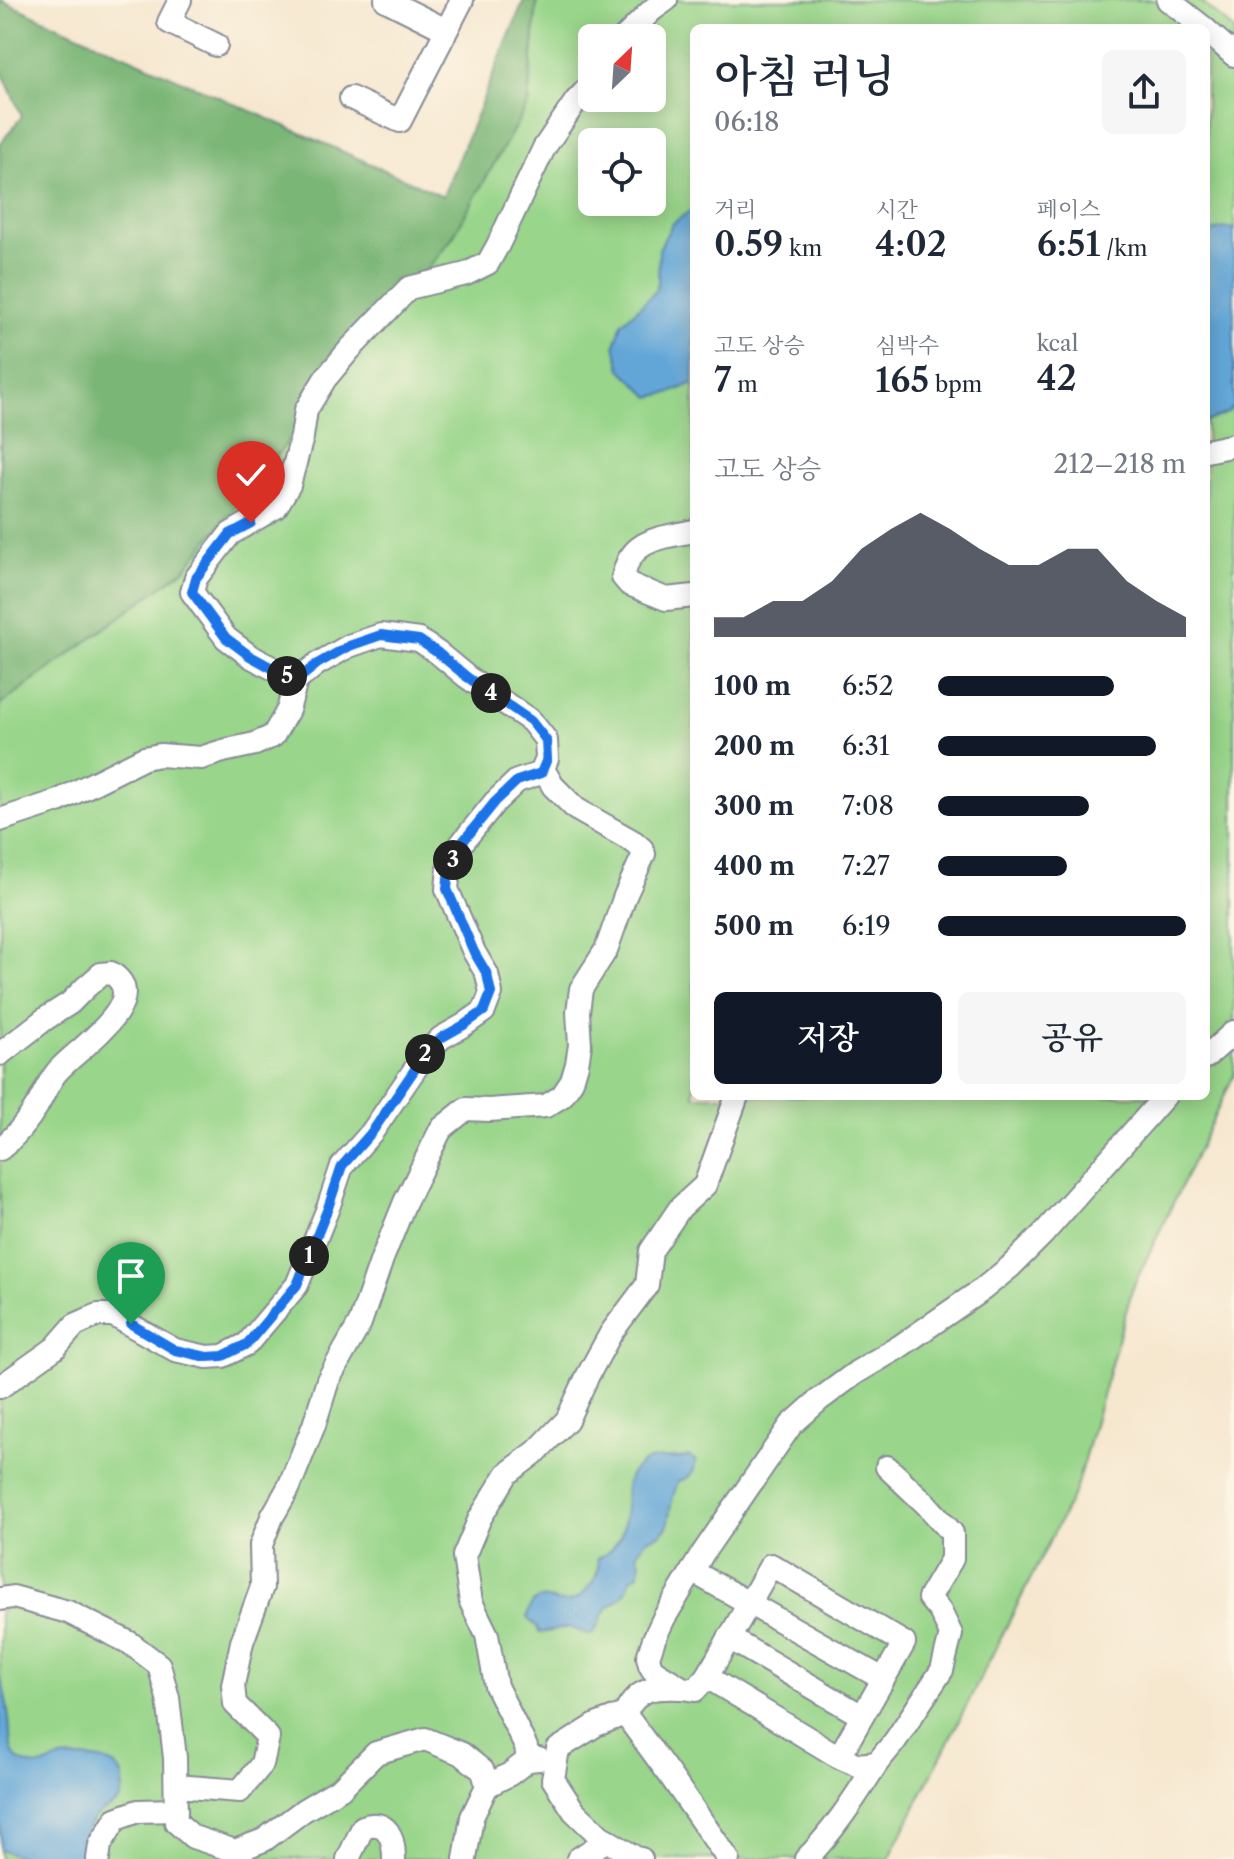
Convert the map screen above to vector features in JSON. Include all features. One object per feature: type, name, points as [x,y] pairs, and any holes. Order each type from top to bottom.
[{"type":"street","points":[[180,0],[169,22],[216,45]]},
{"type":"street","points":[[386,0],[446,30]]},
{"type":"street","points":[[351,98],[400,121],[462,0]]},
{"type":"street","points":[[638,24],[666,0]]},
{"type":"street","points":[[1168,0],[1199,24]]},
{"type":"street","points":[[1210,33],[1234,55]]},
{"type":"street","points":[[296,681],[250,656],[226,638],[192,592],[196,578],[230,534],[276,507],[289,485],[306,410],[325,379],[350,349],[409,288],[466,274],[488,263],[544,148],[578,99]]},
{"type":"street","points":[[1210,450],[1234,445]]},
{"type":"street","points":[[690,532],[653,539],[638,549],[629,559],[623,577],[629,584],[666,599],[690,596]]},
{"type":"street","points":[[0,820],[58,801],[144,758],[160,755],[201,758],[273,736],[288,710],[296,681],[317,664],[349,646],[381,635],[419,640],[531,721],[546,740],[547,759],[541,773],[517,781],[495,802],[461,844],[449,868],[447,889],[487,974],[491,993],[484,1011],[441,1038],[426,1053],[372,1132],[342,1166],[297,1285],[247,1344],[223,1356],[207,1357],[175,1350],[113,1315],[98,1315],[75,1325],[55,1348],[0,1387]]},
{"type":"street","points":[[176,1786],[240,1791],[262,1764],[268,1737],[235,1704],[233,1685],[242,1642],[262,1587],[261,1545],[289,1487],[328,1380],[360,1323],[405,1202],[441,1129],[466,1109],[546,1106],[562,1096],[572,1081],[580,1045],[578,1012],[581,989],[606,950],[644,854],[634,842],[576,809],[553,786],[543,769]]},
{"type":"street","points":[[0,1054],[70,1003],[101,974],[111,973],[118,977],[124,990],[122,1002],[107,1026],[56,1073],[35,1110],[0,1149]]},
{"type":"street","points":[[1210,1053],[1234,1032]]},
{"type":"street","points":[[528,1760],[526,1747],[496,1686],[487,1635],[471,1602],[464,1556],[480,1518],[507,1474],[537,1451],[567,1420],[611,1333],[647,1285],[651,1251],[680,1208],[705,1185],[736,1100]]},
{"type":"street","points":[[682,1688],[650,1665],[648,1657],[664,1618],[791,1425],[857,1372],[899,1347],[1010,1267],[1161,1100]]},
{"type":"street","points":[[806,1859],[851,1804],[942,1670],[951,1634],[940,1611],[929,1598],[952,1559],[952,1533],[887,1467]]},
{"type":"street","points":[[698,1562],[749,1602],[883,1679]]},
{"type":"street","points":[[641,1859],[600,1836],[574,1811],[553,1779],[558,1749],[596,1725],[625,1714],[632,1699],[655,1687],[695,1690],[707,1677],[771,1565],[904,1643],[839,1757]]},
{"type":"street","points":[[0,1599],[13,1597],[68,1612],[130,1643],[159,1665],[168,1698],[175,1758],[176,1822],[193,1837],[235,1851],[264,1840],[304,1810],[341,1788],[376,1753],[425,1739],[462,1754],[483,1771],[487,1786]]},
{"type":"street","points":[[729,1638],[862,1716]]},
{"type":"street","points":[[707,1677],[839,1757],[858,1765],[877,1763]]},
{"type":"street","points":[[625,1714],[728,1859]]},
{"type":"street","points":[[465,1859],[472,1817],[487,1786],[528,1760],[541,1759],[556,1764]]},
{"type":"street","points":[[98,1859],[100,1845],[116,1819],[138,1811],[176,1810]]},
{"type":"street","points":[[348,1859],[363,1827],[374,1823],[383,1826],[394,1844],[394,1859]]},
{"type":"street","points":[[578,1859],[607,1840]]},
{"type":"green space","points":[[0,0],[443,196],[524,0],[537,0],[528,104],[451,240],[185,569],[0,705],[0,144],[22,116],[0,67]]},
{"type":"green space","points":[[537,0],[1199,0],[1234,30],[1234,1075],[1133,1287],[1075,1491],[889,1859],[0,1859],[0,705],[185,569],[528,104]]},
{"type":"water","points":[[690,211],[690,385],[650,397],[621,369],[615,345],[622,323],[654,293],[658,283],[659,249],[672,224]]},
{"type":"water","points":[[1234,229],[1234,406],[1227,413],[1210,420],[1210,233]]},
{"type":"water","points":[[689,1456],[695,1460],[693,1472],[678,1481],[667,1527],[661,1534],[646,1540],[637,1554],[638,1574],[631,1578],[623,1595],[610,1605],[594,1632],[591,1635],[567,1628],[539,1632],[527,1618],[533,1603],[541,1599],[566,1602],[582,1594],[597,1574],[597,1559],[612,1548],[621,1536],[631,1473],[647,1461]]},
{"type":"water","points":[[0,1676],[7,1703],[11,1748],[19,1760],[37,1766],[61,1759],[86,1758],[109,1763],[122,1776],[119,1801],[93,1820],[85,1836],[81,1859],[29,1859],[0,1850]]},
{"type":"route","points":[[131,1324],[175,1350],[207,1357],[223,1356],[247,1344],[297,1285],[342,1166],[372,1132],[426,1053],[441,1038],[484,1011],[491,993],[487,974],[447,889],[449,868],[461,844],[495,802],[517,781],[541,773],[547,759],[546,740],[531,721],[419,640],[381,635],[349,646],[317,664],[296,681],[250,656],[226,638],[192,592],[196,578],[230,534],[251,523]]}]
